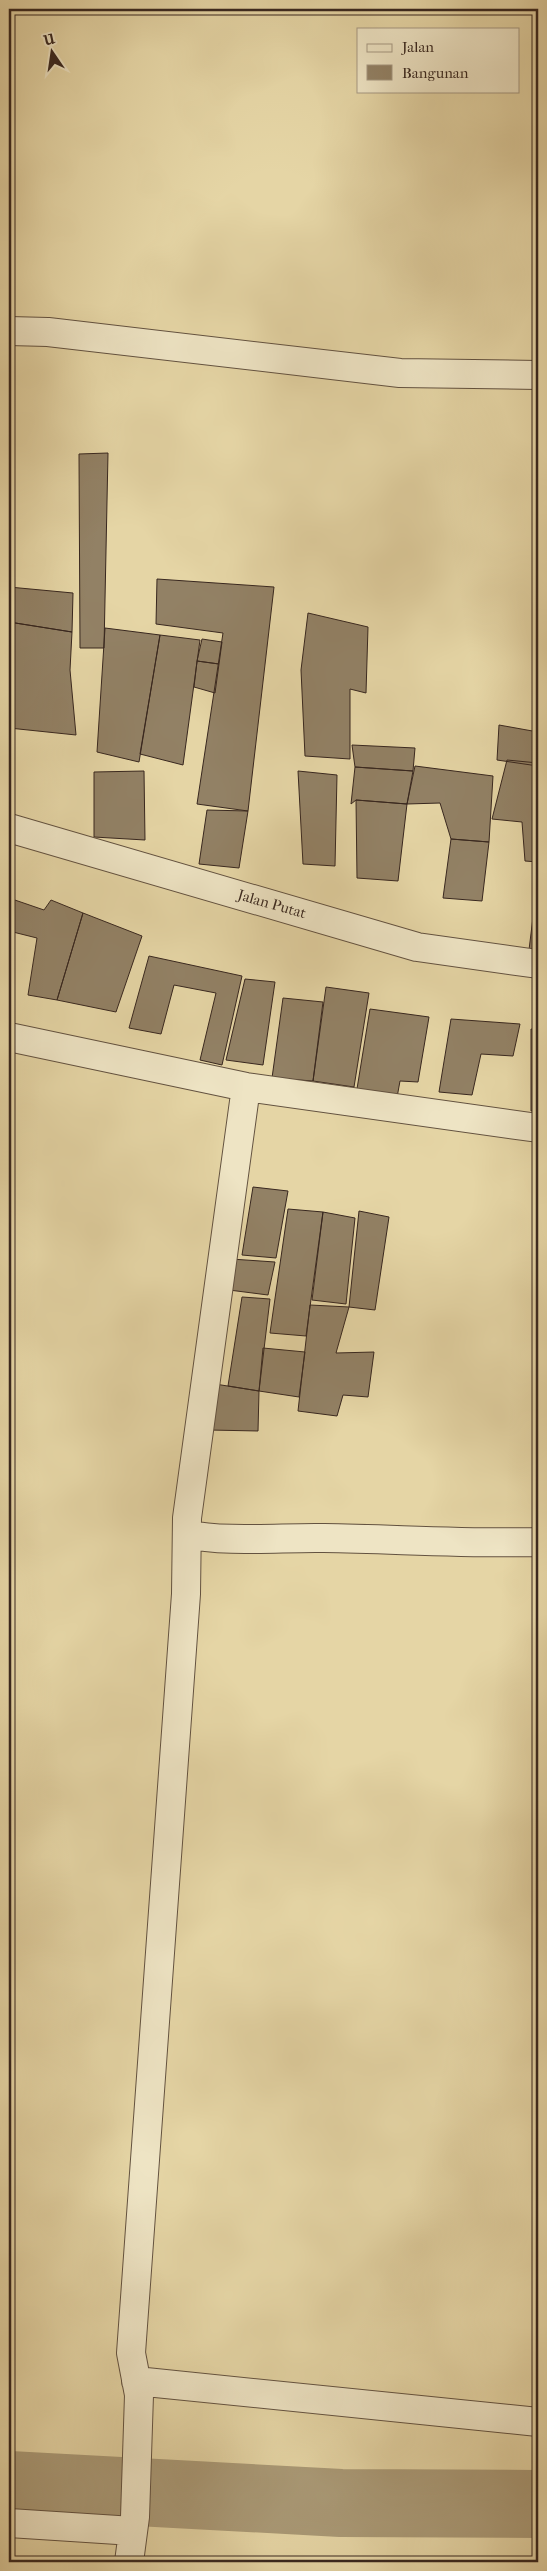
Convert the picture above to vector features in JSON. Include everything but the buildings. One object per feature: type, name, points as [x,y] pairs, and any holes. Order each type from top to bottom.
[{"type":"street","points":[[9,331],[48,332],[400,373],[538,375]]},
{"type":"street","name":"Jalan Putat","points":[[9,828],[417,947],[538,964]]},
{"type":"street","points":[[9,1037],[246,1087],[538,1128]]},
{"type":"street","points":[[129,2562],[134,2524],[138,2388],[131,2352],[185,1604],[198,1536],[188,1509],[246,1087]]},
{"type":"street","points":[[198,1536],[325,1538],[474,1544],[538,1542]]},
{"type":"street","points":[[138,2388],[538,2422]]},
{"type":"street","points":[[9,2523],[134,2524]]},
{"type":"waterway","points":[[9,2485],[341,2503],[538,2504]]}]
